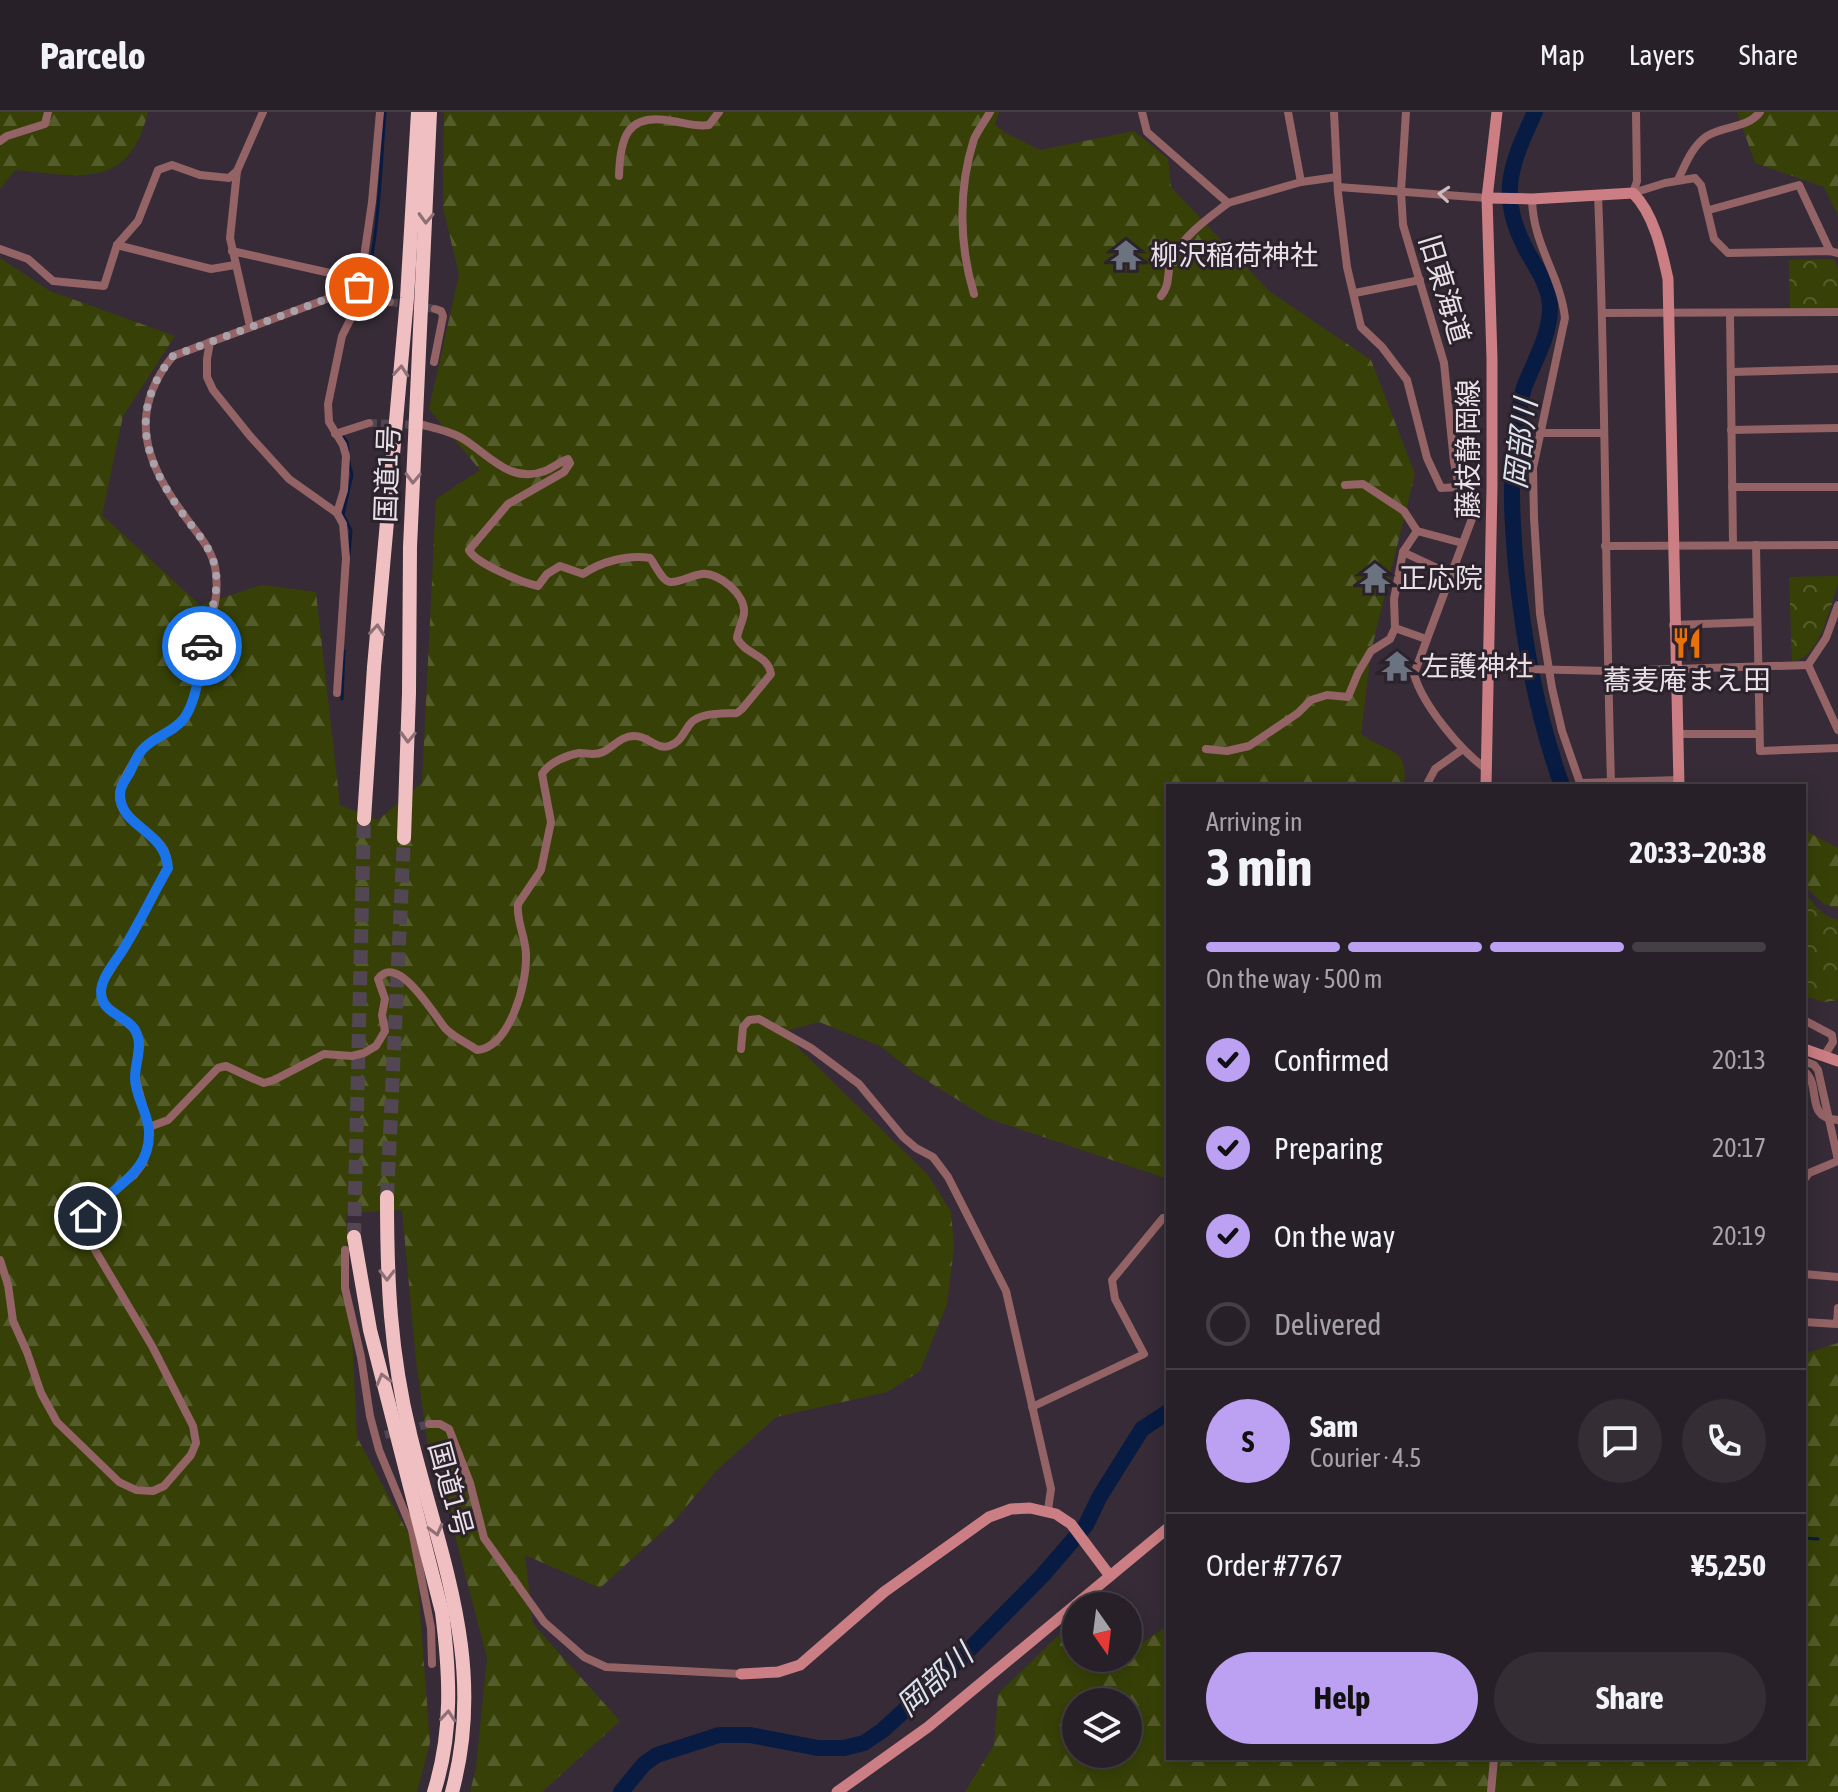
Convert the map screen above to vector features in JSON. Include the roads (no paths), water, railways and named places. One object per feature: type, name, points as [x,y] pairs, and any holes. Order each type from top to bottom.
[{"type":"highway","name":"国道1号","points":[[364,819],[374,667],[407,298],[418,112]]},
{"type":"highway","name":"国道1号","points":[[404,838],[410,547],[430,112]]},
{"type":"highway","name":"国道1号","points":[[387,1197],[387,1292],[397,1375],[461,1632],[466,1681],[464,1730],[452,1792]]},
{"type":"highway","name":"国道1号","points":[[349,1244],[444,1626],[450,1704],[434,1792]]},
{"type":"street","points":[[0,141],[45,124],[48,112]]},
{"type":"street","points":[[250,326],[230,238],[237,171],[263,112]]},
{"type":"street","points":[[337,513],[347,475],[346,456],[329,422],[328,404],[342,336],[357,306],[372,202],[380,112]]},
{"type":"street","points":[[619,176],[621,141],[627,131],[639,123],[669,120],[697,127],[709,125],[719,112]]},
{"type":"street","points":[[974,294],[965,264],[962,196],[975,137],[990,112]]},
{"type":"street","points":[[1142,112],[1147,132],[1228,203]]},
{"type":"street","points":[[1288,112],[1301,182]]},
{"type":"street","points":[[1334,112],[1337,182],[1347,267],[1361,327],[1382,347],[1407,380],[1427,458],[1441,488],[1459,487],[1475,496]]},
{"type":"street","name":"旧東海道","points":[[1406,112],[1401,191],[1403,225],[1444,363],[1459,487]]},
{"type":"street","name":"藤枝静岡線","points":[[1486,784],[1492,487],[1492,198],[1497,112]]},
{"type":"street","points":[[1633,193],[1637,181],[1636,112]]},
{"type":"street","points":[[1678,180],[1691,152],[1707,136],[1753,121],[1760,112]]},
{"type":"street","points":[[0,249],[28,259],[53,281],[104,286],[117,245],[138,221],[158,170],[172,165],[200,175],[229,178],[237,171]]},
{"type":"street","points":[[1161,296],[1168,288],[1170,263],[1178,249],[1195,230],[1228,203],[1301,182],[1337,182],[1401,191],[1532,199],[1633,193],[1695,178],[1701,185],[1709,210],[1714,239],[1728,253],[1834,252],[1799,185],[1709,210]]},
{"type":"street","points":[[1532,199],[1541,249],[1563,298],[1565,318],[1533,468],[1540,614],[1562,731],[1580,783],[1679,783],[1673,625],[1668,279],[1654,229],[1641,201],[1633,193]]},
{"type":"street","points":[[1598,194],[1611,782]]},
{"type":"street","points":[[117,245],[211,269],[235,265]]},
{"type":"street","points":[[232,251],[360,284],[390,302]]},
{"type":"street","points":[[1355,293],[1420,280]]},
{"type":"street","points":[[0,1260],[8,1285],[13,1321],[41,1393],[57,1422],[119,1482],[136,1490],[153,1491],[164,1486],[191,1455],[196,1443],[193,1426],[152,1346],[95,1250],[87,1227],[88,1216],[98,1203],[134,1175],[143,1163],[148,1145],[149,1127],[135,1077],[139,1038],[132,1025],[105,1006],[101,993],[103,982],[168,868],[167,855],[161,845],[127,816],[119,791],[143,749],[176,728],[186,716],[196,688],[206,626],[215,605],[216,569],[211,552],[161,485],[146,437],[146,416],[150,393],[173,356],[360,284]]},
{"type":"street","points":[[434,362],[443,316],[441,311],[435,309]]},
{"type":"street","points":[[1603,313],[1838,312]]},
{"type":"street","points":[[1730,314],[1733,545]]},
{"type":"street","points":[[210,342],[207,377],[213,390],[289,479],[337,513],[343,524],[346,537],[337,693]]},
{"type":"street","points":[[1731,372],[1838,369]]},
{"type":"street","points":[[335,434],[369,423]]},
{"type":"street","points":[[149,1127],[168,1120],[218,1068],[226,1066],[264,1083],[324,1054],[352,1056],[376,1046],[385,1031],[382,1015],[385,999],[378,979],[386,971],[392,970],[403,976],[447,1030],[477,1050],[492,1045],[513,1017],[526,962],[518,904],[541,870],[551,822],[542,774],[546,768],[576,753],[594,755],[602,752],[627,736],[642,736],[661,747],[668,747],[684,736],[696,718],[737,713],[771,674],[766,661],[740,644],[737,638],[743,606],[727,582],[717,575],[697,575],[671,582],[666,580],[650,558],[640,556],[595,566],[583,574],[560,566],[547,574],[538,586],[511,579],[502,570],[475,558],[469,550],[508,504],[564,472],[570,463],[568,459],[534,474],[507,470],[458,436],[423,425]]},
{"type":"street","points":[[1731,430],[1838,428]]},
{"type":"street","points":[[1540,433],[1603,433]]},
{"type":"street","points":[[1345,485],[1363,484],[1404,511],[1417,531],[1462,543]]},
{"type":"street","points":[[1475,496],[1492,487]]},
{"type":"street","points":[[1732,487],[1838,487]]},
{"type":"street","points":[[1475,496],[1473,516],[1415,667],[1418,688],[1463,749],[1485,768]]},
{"type":"street","points":[[1206,749],[1227,751],[1249,746],[1298,713],[1311,700],[1327,695],[1348,697],[1371,651],[1390,639],[1395,628],[1394,599],[1403,552],[1417,531]]},
{"type":"street","points":[[1756,545],[1760,751],[1838,748]]},
{"type":"street","points":[[1605,546],[1838,545]]},
{"type":"street","points":[[1403,552],[1450,574]]},
{"type":"street","points":[[1808,665],[1826,638],[1838,605]]},
{"type":"street","points":[[1673,625],[1757,622]]},
{"type":"street","points":[[1395,628],[1426,639]]},
{"type":"street","points":[[1488,668],[1608,671],[1808,665]]},
{"type":"street","points":[[1808,665],[1838,730]]},
{"type":"street","points":[[1677,734],[1758,734]]},
{"type":"street","points":[[1427,784],[1435,769],[1463,749]]},
{"type":"street","points":[[741,1049],[743,1027],[749,1020],[759,1019],[811,1048],[859,1084],[903,1137],[933,1157],[948,1177],[1006,1291],[1051,1489],[1048,1510]]},
{"type":"street","points":[[1806,1021],[1832,1035],[1831,1046],[1824,1056]]},
{"type":"street","points":[[1806,1050],[1838,1061]]},
{"type":"street","points":[[1806,1062],[1818,1070],[1838,1158],[1806,1177]]},
{"type":"street","points":[[1806,1073],[1810,1076],[1816,1108],[1828,1119],[1838,1120]]},
{"type":"street","points":[[1032,1407],[1144,1354],[1115,1299],[1112,1280],[1163,1218],[1166,1219]]},
{"type":"street","points":[[349,1244],[345,1288],[380,1437],[412,1530],[431,1628],[432,1664]]},
{"type":"street","points":[[1806,1274],[1838,1277]]},
{"type":"street","points":[[1806,1322],[1837,1324],[1838,1308]]},
{"type":"street","points":[[429,1424],[440,1424],[449,1429],[470,1483],[484,1538],[544,1622],[584,1657],[606,1667],[741,1674],[778,1672],[800,1665],[884,1592],[989,1517],[1011,1509],[1048,1510],[1071,1524],[1110,1576]]},
{"type":"street","points":[[837,1792],[928,1727],[1166,1530]]},
{"type":"street","points":[[1491,1792],[1494,1760]]},
{"type":"waterway","points":[[361,305],[375,234],[385,112]]},
{"type":"waterway","name":"岡部川","points":[[1535,112],[1513,167],[1510,199],[1519,234],[1548,292],[1550,315],[1521,401],[1514,444],[1512,515],[1527,651],[1538,704],[1561,784]]},
{"type":"waterway","points":[[340,433],[347,442],[348,451]]},
{"type":"waterway","points":[[349,462],[352,475],[343,515],[351,530],[349,555]]},
{"type":"waterway","points":[[342,699],[344,651]]},
{"type":"waterway","name":"岡部川","points":[[621,1792],[644,1764],[657,1755],[719,1735],[750,1735],[818,1748],[844,1748],[864,1743],[883,1730],[958,1661],[1042,1576],[1086,1525],[1100,1496],[1142,1429],[1166,1413]]},
{"type":"waterway","points":[[1806,1538],[1818,1539]]},
{"type":"tunnel","points":[[390,302],[435,309]]},
{"type":"tunnel","points":[[369,423],[418,425]]},
{"type":"tunnel","points":[[354,1237],[364,819]]},
{"type":"tunnel","points":[[387,1197],[404,838]]},
{"type":"tunnel","points":[[385,1435],[429,1424]]},
{"type":"place","name":"柳沢稲荷神社","points":[[1126,255]]},
{"type":"place","name":"正応院","points":[[1375,578]]},
{"type":"place","name":"蕎麦庵まえ田","points":[[1687,643]]},
{"type":"place","name":"左護神社","points":[[1397,666]]}]
